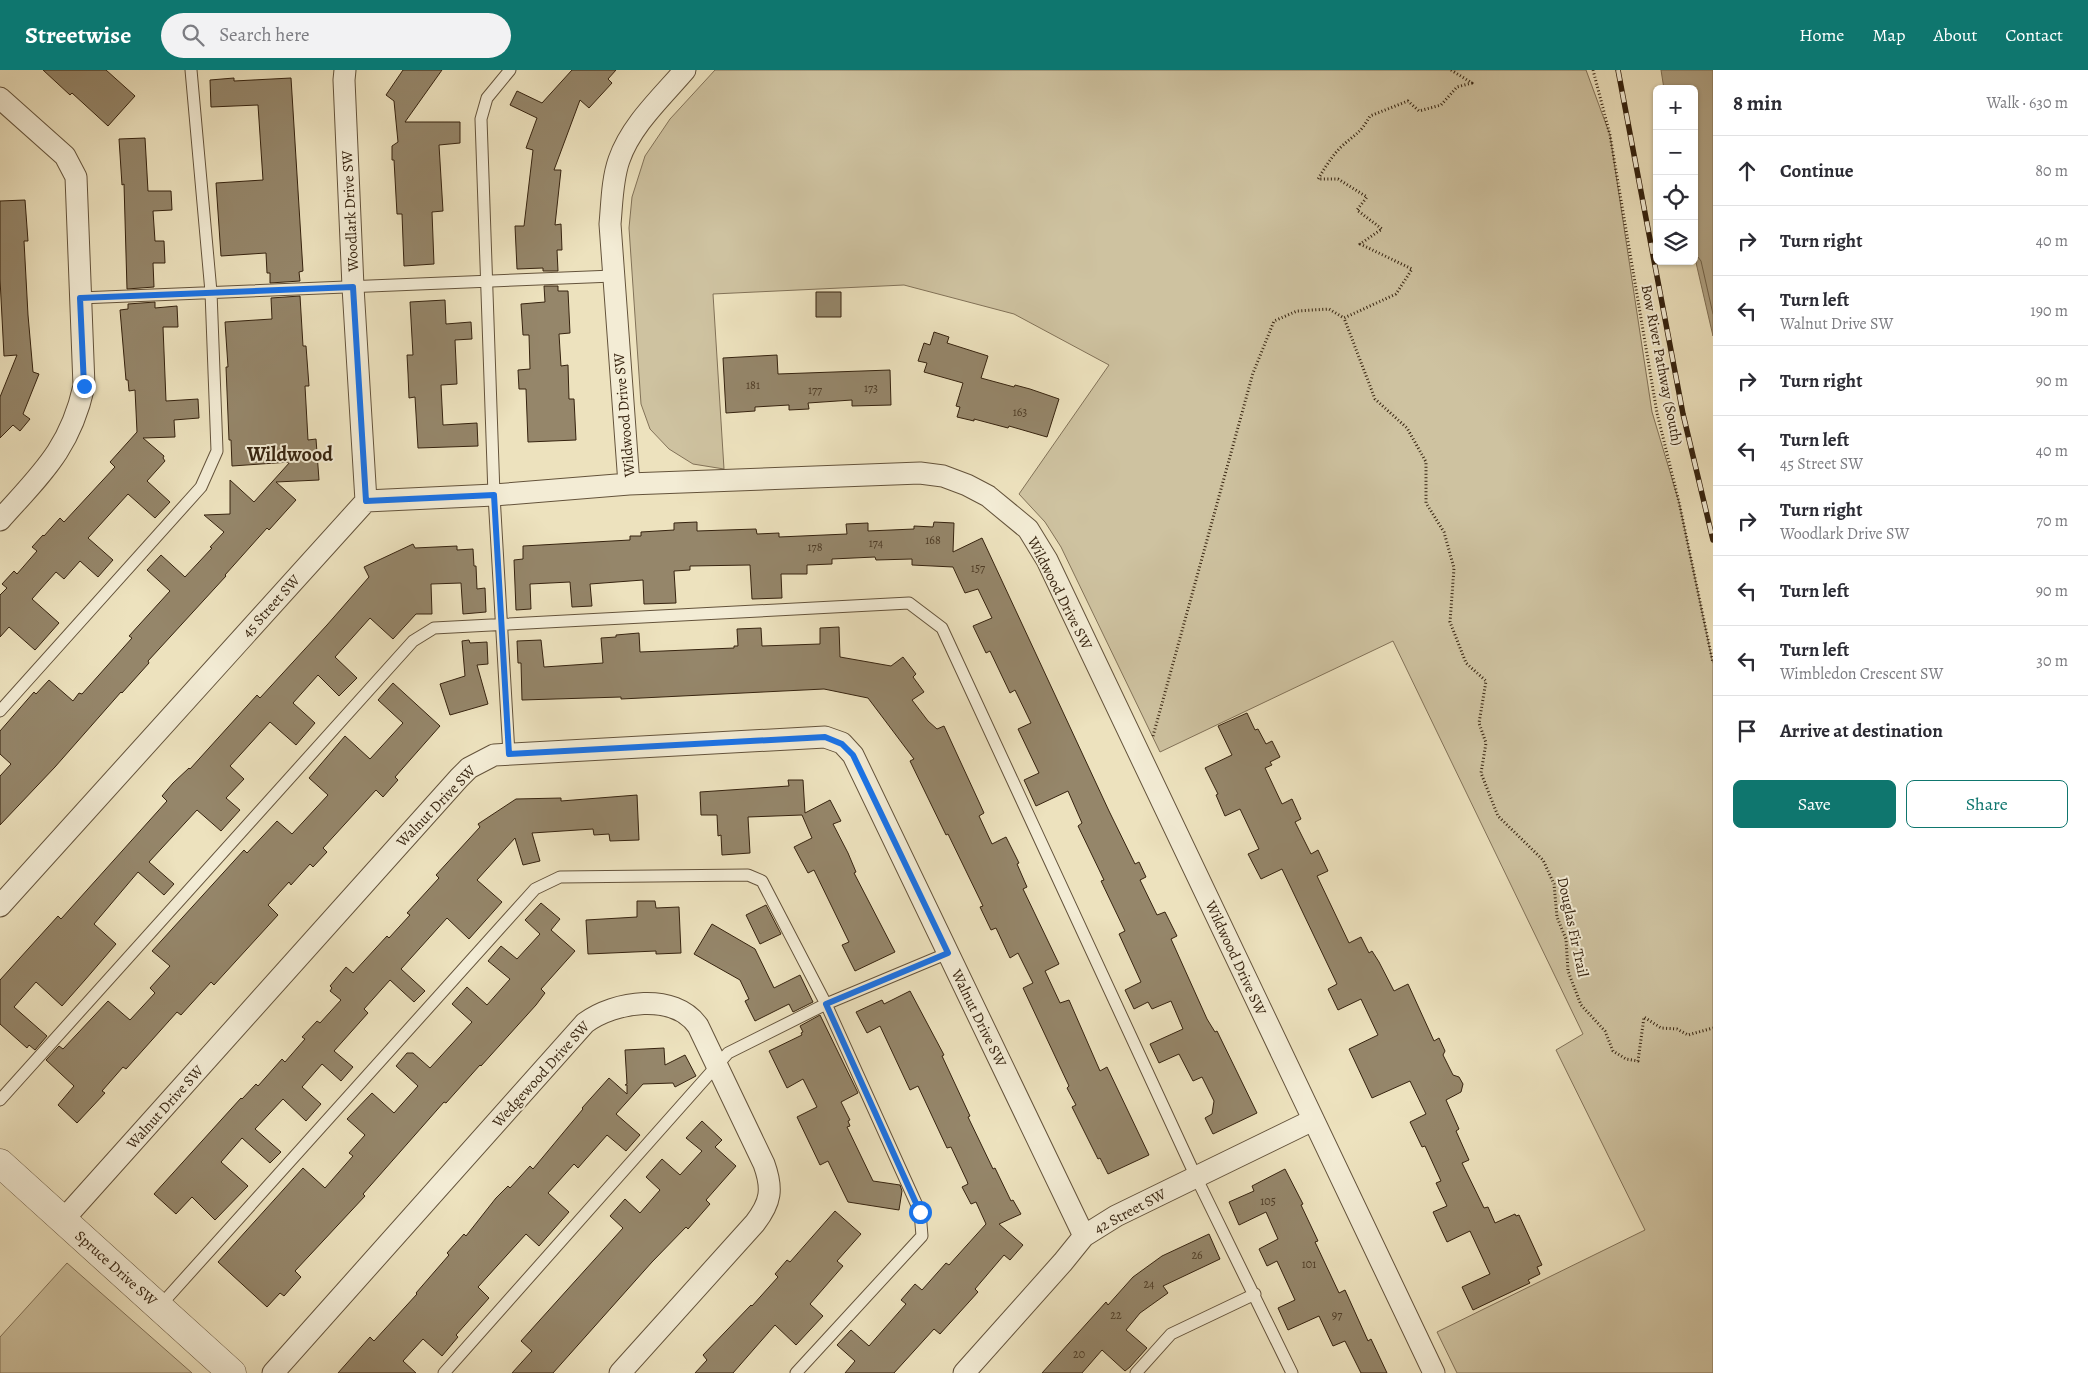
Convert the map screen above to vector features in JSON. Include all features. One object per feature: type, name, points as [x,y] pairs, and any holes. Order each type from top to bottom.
[{"type":"street","name":"Woodlark Drive SW","points":[[345,70],[353,287],[366,501]]},
{"type":"street","name":"Wildwood Drive SW","points":[[685,70],[643,120],[626,144],[619,160],[613,188],[610,224],[628,484],[920,473],[943,476],[967,485],[988,496],[1028,529],[1047,560],[1434,1373]]},
{"type":"street","points":[[0,98],[65,156],[76,177],[84,386],[80,405],[68,436],[50,465],[0,520]]},
{"type":"street","points":[[366,501],[494,495],[628,484]]},
{"type":"street","name":"45 Street SW","points":[[0,906],[366,501]]},
{"type":"street","name":"Walnut Drive SW","points":[[64,1220],[459,778],[478,762],[494,755],[825,737],[842,744],[853,755],[1084,1236]]},
{"type":"street","name":"Wedgewood Drive SW","points":[[273,1373],[585,1023],[609,1009],[646,1004],[670,1005],[691,1017],[718,1066],[769,1178],[770,1194],[765,1211],[620,1373]]},
{"type":"street","name":"42 Street SW","points":[[964,1373],[1084,1236],[1116,1216],[1313,1120]]},
{"type":"street","name":"Spruce Drive SW","points":[[0,1163],[232,1373]]},
{"type":"lane","points":[[0,711],[201,487],[217,451],[211,292],[191,70]]},
{"type":"lane","points":[[509,754],[494,495],[482,119],[487,98],[510,70]]},
{"type":"lane","points":[[80,298],[613,276]]},
{"type":"lane","points":[[0,1100],[414,641],[434,628],[909,603],[942,628],[1196,1177],[1255,1294],[1292,1373]]},
{"type":"lane","points":[[159,1307],[535,889],[560,877],[748,875],[762,881],[826,1004],[920,1212],[922,1236],[796,1373]]},
{"type":"lane","points":[[444,1373],[728,1054],[826,1004],[948,953]]},
{"type":"lane","points":[[1136,1373],[1171,1334],[1255,1294]]},
{"type":"path","points":[[1151,742],[1253,373],[1274,321],[1297,311],[1330,309],[1344,318],[1396,294],[1412,269],[1360,244],[1382,229],[1357,210],[1367,197],[1338,179],[1318,180],[1328,162],[1341,147],[1362,131],[1370,116],[1408,101],[1419,111],[1441,104],[1457,87],[1472,83],[1450,70]]},
{"type":"path","name":"Bow River Pathway (South)","points":[[1592,70],[1610,135],[1657,413],[1679,502],[1713,663]]},
{"type":"path","name":"Douglas Fir Trail","points":[[1344,318],[1375,399],[1407,428],[1426,462],[1426,502],[1444,532],[1454,568],[1450,622],[1466,662],[1486,681],[1479,723],[1486,742],[1481,773],[1498,816],[1542,860],[1554,884],[1558,917],[1566,939],[1568,971],[1582,1005],[1606,1031],[1613,1051],[1626,1058],[1638,1061],[1644,1017],[1661,1028],[1677,1030],[1688,1035],[1713,1028]]},
{"type":"shaded area","points":[[715,70],[1586,70],[1610,135],[1652,412],[1679,502],[1713,664],[1713,1373],[1457,1373],[1437,1332],[1645,1230],[1556,1050],[1583,1034],[1393,641],[1160,752],[1061,547],[1045,522],[1019,494],[1109,365],[1014,314],[904,285],[713,294],[724,469],[693,464],[669,449],[650,429],[641,404],[629,228],[632,197],[645,156],[670,119]]},
{"type":"shaded area","points":[[67,1263],[192,1373],[0,1373],[0,1337]]},
{"type":"water","points":[[1661,70],[1713,70],[1713,336],[1697,265],[1698,85],[1663,85]]},
{"type":"building","points":[[43,70],[106,70],[135,96],[108,126],[72,93],[70,95]]},
{"type":"building","points":[[403,70],[442,70],[405,122],[460,122],[460,143],[439,145],[443,211],[432,212],[434,264],[404,266],[402,214],[397,214],[394,160],[392,160],[392,146],[398,142],[394,101],[386,95]]},
{"type":"building","points":[[572,70],[616,70],[608,79],[612,83],[589,108],[580,100],[554,170],[561,170],[555,225],[561,224],[562,250],[557,250],[558,271],[543,271],[543,268],[517,269],[515,226],[524,226],[533,150],[526,148],[537,118],[510,105],[517,91],[542,103]]},
{"type":"building","points":[[234,78],[234,81],[291,78],[303,271],[299,272],[300,281],[270,283],[270,273],[267,273],[266,253],[221,256],[216,183],[263,180],[258,105],[211,107],[210,80]]},
{"type":"building","points":[[145,138],[148,191],[171,191],[172,210],[153,211],[155,241],[164,241],[165,263],[153,263],[154,287],[127,289],[124,184],[122,185],[119,139]]},
{"type":"building","points":[[25,200],[28,241],[24,241],[28,315],[33,372],[39,374],[23,414],[30,419],[20,431],[13,425],[0,438],[0,397],[17,355],[4,356],[0,279],[0,201]]},
{"type":"building","points":[[544,286],[558,286],[558,291],[568,291],[570,333],[559,334],[561,366],[568,365],[569,399],[574,399],[576,440],[528,442],[526,389],[519,389],[518,370],[530,369],[529,335],[523,335],[521,304],[545,302]]},
{"type":"building","points":[[816,292],[841,292],[841,317],[816,317]]},
{"type":"building","points":[[300,296],[303,346],[306,346],[309,386],[305,386],[308,440],[316,439],[319,480],[276,482],[296,500],[269,530],[267,528],[148,661],[149,663],[0,825],[0,776],[11,764],[0,754],[0,731],[34,692],[36,694],[49,680],[73,701],[79,693],[82,694],[132,638],[129,636],[170,591],[147,570],[161,555],[185,577],[224,532],[204,515],[230,514],[230,480],[254,502],[290,462],[232,466],[231,440],[229,440],[225,322],[272,319],[271,298]]},
{"type":"building","points":[[445,300],[446,324],[471,322],[472,339],[455,340],[457,384],[441,385],[443,425],[477,423],[478,446],[418,448],[415,397],[409,398],[407,355],[413,355],[410,302]]},
{"type":"building","points":[[155,302],[155,308],[177,306],[178,327],[163,327],[166,401],[198,399],[199,418],[174,420],[175,437],[143,438],[164,456],[165,461],[147,481],[170,502],[155,518],[128,494],[88,538],[113,560],[98,577],[80,561],[64,579],[56,572],[32,599],[59,623],[35,650],[9,627],[0,637],[0,595],[7,588],[2,584],[14,571],[17,574],[37,551],[32,547],[43,535],[60,518],[64,522],[115,467],[110,462],[137,432],[135,390],[129,391],[128,380],[126,380],[120,310],[128,309],[128,304]]},
{"type":"building","points":[[934,332],[949,337],[947,343],[988,356],[981,378],[1014,387],[1015,385],[1030,389],[1059,399],[1047,437],[1009,426],[1008,428],[974,419],[974,421],[957,417],[960,407],[956,406],[963,383],[924,372],[927,363],[918,361],[924,343],[930,345]]},
{"type":"building","points":[[777,355],[778,374],[890,370],[891,405],[852,406],[852,400],[808,403],[809,409],[789,410],[789,405],[755,407],[755,411],[726,413],[723,358]]},
{"type":"building","points":[[697,522],[697,531],[756,529],[757,534],[779,533],[779,537],[847,534],[846,524],[868,523],[868,531],[914,529],[914,526],[933,527],[934,522],[954,523],[953,552],[982,538],[1109,811],[1135,864],[1139,862],[1146,877],[1140,880],[1157,915],[1165,912],[1177,936],[1171,939],[1207,1019],[1215,1032],[1217,1031],[1257,1113],[1213,1134],[1205,1118],[1212,1114],[1214,1101],[1202,1077],[1193,1081],[1179,1054],[1159,1063],[1150,1044],[1183,1029],[1171,1001],[1152,1009],[1148,1002],[1134,1009],[1125,990],[1141,982],[1119,934],[1125,931],[1101,881],[1104,880],[1078,826],[1082,823],[1068,791],[1036,806],[1024,780],[1039,773],[1018,729],[1031,723],[1015,690],[1010,693],[990,651],[986,653],[973,626],[992,618],[978,589],[965,593],[953,567],[912,565],[912,559],[876,560],[875,557],[832,559],[832,564],[807,565],[807,574],[781,574],[782,598],[752,599],[750,565],[690,566],[690,570],[674,571],[676,603],[644,604],[643,580],[590,584],[592,606],[572,607],[570,582],[530,584],[531,609],[516,610],[514,560],[523,559],[523,546],[630,540],[630,536],[641,536],[641,532],[674,530],[674,523]]},
{"type":"building","points":[[413,544],[415,548],[457,546],[457,550],[473,549],[477,589],[485,588],[486,612],[463,614],[461,583],[431,584],[432,614],[416,614],[393,639],[370,618],[335,657],[357,678],[339,696],[318,675],[293,703],[315,723],[296,745],[270,722],[230,766],[244,779],[226,798],[240,810],[221,831],[197,810],[149,862],[174,884],[164,895],[138,872],[94,924],[116,944],[62,1006],[36,982],[14,1007],[47,1036],[35,1050],[29,1045],[27,1048],[0,1024],[0,980],[58,916],[61,919],[167,801],[162,796],[173,783],[190,769],[257,695],[260,698],[327,625],[369,577],[364,567]]},
{"type":"building","points":[[839,627],[840,657],[891,666],[903,657],[916,674],[913,677],[924,692],[912,700],[928,721],[937,729],[944,726],[984,813],[979,816],[992,844],[1006,837],[1019,863],[1017,864],[1027,887],[1023,889],[1059,964],[1045,971],[1060,1003],[1069,1000],[1100,1071],[1107,1067],[1149,1155],[1108,1174],[1100,1158],[1098,1159],[1072,1107],[1076,1105],[1067,1088],[1069,1086],[1023,988],[1033,983],[1018,953],[1010,958],[996,928],[991,930],[980,907],[983,906],[910,761],[914,759],[868,698],[824,689],[621,699],[621,697],[522,700],[521,663],[518,663],[517,641],[541,640],[544,667],[603,663],[601,638],[616,637],[616,635],[639,633],[640,652],[734,648],[734,646],[738,646],[737,629],[761,628],[762,646],[820,644],[820,628]]},
{"type":"building","points":[[469,640],[470,643],[487,642],[488,664],[477,665],[488,704],[450,715],[440,684],[465,676],[462,641]]},
{"type":"building","points":[[393,683],[440,726],[395,777],[398,780],[383,797],[376,790],[323,848],[327,852],[313,867],[310,864],[291,885],[289,882],[268,905],[278,915],[214,985],[211,982],[181,1015],[177,1012],[126,1069],[123,1067],[102,1091],[105,1093],[77,1123],[58,1105],[74,1086],[46,1060],[59,1046],[63,1049],[108,1001],[130,1020],[155,993],[150,988],[170,966],[152,951],[244,850],[247,853],[277,821],[292,834],[328,795],[309,778],[345,736],[370,759],[403,723],[378,700]]},
{"type":"building","points":[[1247,713],[1255,730],[1258,729],[1266,744],[1272,741],[1280,757],[1270,762],[1272,765],[1265,768],[1282,804],[1292,799],[1301,819],[1295,822],[1311,854],[1318,850],[1328,871],[1317,876],[1349,943],[1361,937],[1369,953],[1372,951],[1379,962],[1394,991],[1408,984],[1434,1041],[1439,1038],[1445,1051],[1443,1055],[1453,1075],[1459,1077],[1463,1084],[1461,1092],[1446,1100],[1459,1129],[1456,1131],[1469,1160],[1462,1163],[1484,1208],[1488,1207],[1495,1223],[1515,1214],[1516,1216],[1519,1215],[1542,1265],[1537,1267],[1540,1274],[1528,1280],[1530,1283],[1473,1310],[1462,1287],[1490,1274],[1470,1231],[1447,1242],[1433,1212],[1447,1206],[1436,1183],[1441,1181],[1425,1146],[1422,1147],[1410,1122],[1426,1114],[1410,1081],[1372,1098],[1349,1049],[1378,1035],[1361,999],[1338,1010],[1328,989],[1337,984],[1282,869],[1261,879],[1248,854],[1259,849],[1240,809],[1225,816],[1216,795],[1218,794],[1205,768],[1232,755],[1218,726]]},
{"type":"building","points":[[788,780],[803,780],[805,813],[830,800],[841,821],[833,824],[848,853],[856,872],[854,873],[895,952],[855,971],[842,945],[849,942],[814,870],[808,873],[794,847],[812,838],[802,815],[748,817],[750,853],[722,855],[721,835],[718,836],[717,815],[701,815],[700,792],[789,786]]},
{"type":"building","points":[[637,795],[639,840],[610,841],[609,834],[594,835],[593,829],[532,833],[540,861],[523,865],[515,838],[477,880],[502,902],[469,939],[447,918],[401,969],[425,991],[414,1002],[390,980],[364,1009],[368,1013],[334,1051],[353,1067],[341,1081],[322,1064],[302,1087],[321,1104],[306,1121],[283,1099],[255,1129],[281,1152],[270,1163],[242,1138],[221,1162],[248,1186],[215,1220],[192,1197],[176,1214],[154,1194],[241,1098],[256,1084],[258,1086],[282,1059],[285,1062],[305,1039],[302,1037],[317,1021],[320,1023],[341,1000],[330,991],[332,988],[330,986],[346,967],[353,973],[387,936],[389,938],[410,915],[407,913],[439,878],[436,875],[480,827],[478,824],[516,799],[561,798],[561,801]]},
{"type":"building","points":[[637,901],[655,901],[656,908],[679,907],[681,953],[656,954],[656,951],[588,954],[586,920],[637,917]]},
{"type":"building","points":[[541,903],[560,919],[551,930],[575,951],[541,989],[545,993],[536,1005],[446,1103],[444,1102],[363,1194],[365,1196],[295,1271],[301,1277],[284,1296],[280,1293],[267,1307],[218,1262],[303,1168],[325,1188],[353,1156],[349,1153],[365,1135],[347,1119],[372,1093],[394,1113],[418,1086],[396,1066],[407,1053],[413,1053],[430,1068],[472,1022],[452,1004],[467,987],[487,1005],[510,979],[488,961],[501,946],[517,959],[540,934],[525,920]]},
{"type":"building","points":[[766,905],[781,934],[760,944],[746,915]]},
{"type":"building","points":[[712,924],[755,949],[774,988],[800,975],[813,1002],[793,1012],[789,1004],[755,1021],[745,1001],[749,999],[740,980],[694,954]]},
{"type":"building","points":[[910,991],[944,1055],[942,1056],[970,1116],[968,1117],[993,1169],[995,1168],[1011,1201],[1013,1200],[1021,1214],[999,1224],[1023,1245],[1010,1260],[1004,1255],[975,1289],[978,1292],[940,1334],[934,1329],[894,1373],[845,1373],[855,1361],[837,1345],[851,1330],[869,1346],[906,1304],[901,1300],[915,1284],[922,1290],[946,1263],[949,1265],[986,1224],[976,1202],[971,1204],[962,1187],[968,1184],[967,1181],[951,1147],[947,1148],[918,1086],[910,1090],[880,1026],[867,1033],[856,1012],[882,1000],[884,1004]]},
{"type":"building","points":[[820,1015],[858,1093],[841,1102],[850,1120],[848,1121],[850,1126],[847,1127],[873,1181],[900,1185],[902,1191],[899,1210],[848,1202],[828,1161],[820,1165],[797,1117],[817,1107],[803,1079],[787,1088],[769,1051],[802,1035],[801,1033],[803,1032],[800,1026]]},
{"type":"building","points":[[664,1048],[665,1065],[685,1055],[696,1076],[675,1087],[673,1083],[643,1084],[616,1114],[640,1135],[626,1151],[607,1135],[578,1168],[574,1164],[548,1193],[569,1212],[539,1246],[526,1234],[478,1287],[489,1298],[456,1335],[458,1337],[442,1356],[423,1339],[403,1361],[416,1373],[338,1373],[370,1337],[374,1341],[417,1294],[449,1255],[447,1253],[464,1234],[466,1236],[496,1198],[508,1186],[510,1188],[530,1166],[533,1169],[609,1078],[627,1094],[627,1085],[625,1085],[627,1084],[625,1050]]},
{"type":"building","points":[[702,1121],[722,1140],[715,1147],[736,1166],[706,1200],[710,1204],[688,1229],[686,1227],[652,1262],[553,1373],[512,1373],[532,1351],[521,1341],[623,1228],[610,1216],[625,1199],[640,1213],[660,1190],[646,1177],[662,1159],[680,1175],[702,1151],[686,1138]]},
{"type":"building","points":[[1285,1169],[1303,1204],[1301,1205],[1318,1241],[1315,1242],[1339,1293],[1345,1290],[1368,1341],[1371,1339],[1387,1373],[1361,1373],[1345,1341],[1333,1346],[1319,1316],[1288,1330],[1278,1308],[1295,1300],[1277,1261],[1267,1266],[1259,1249],[1278,1239],[1266,1212],[1239,1225],[1229,1202],[1254,1191],[1252,1186]]},
{"type":"building","points":[[835,1211],[861,1234],[837,1261],[843,1266],[810,1304],[823,1316],[796,1345],[775,1325],[733,1373],[695,1373],[707,1360],[703,1355],[752,1306],[778,1277],[775,1274],[787,1260],[790,1262]]},
{"type":"building","points":[[1209,1234],[1220,1259],[1163,1286],[1168,1293],[1140,1313],[1126,1330],[1147,1348],[1130,1367],[1125,1371],[1102,1350],[1082,1373],[1042,1373],[1106,1302],[1108,1305],[1133,1277],[1162,1256]]},
{"type":"railway","points":[[1618,70],[1683,414],[1713,540]]},
{"type":"district","name":"Wildwood","points":[[290,454]]},
{"type":"route","points":[[84,386],[80,298],[353,287],[366,501],[494,495],[509,754],[806,737],[825,737],[842,744],[853,755],[862,771],[948,953],[826,1004],[920,1212]]}]
